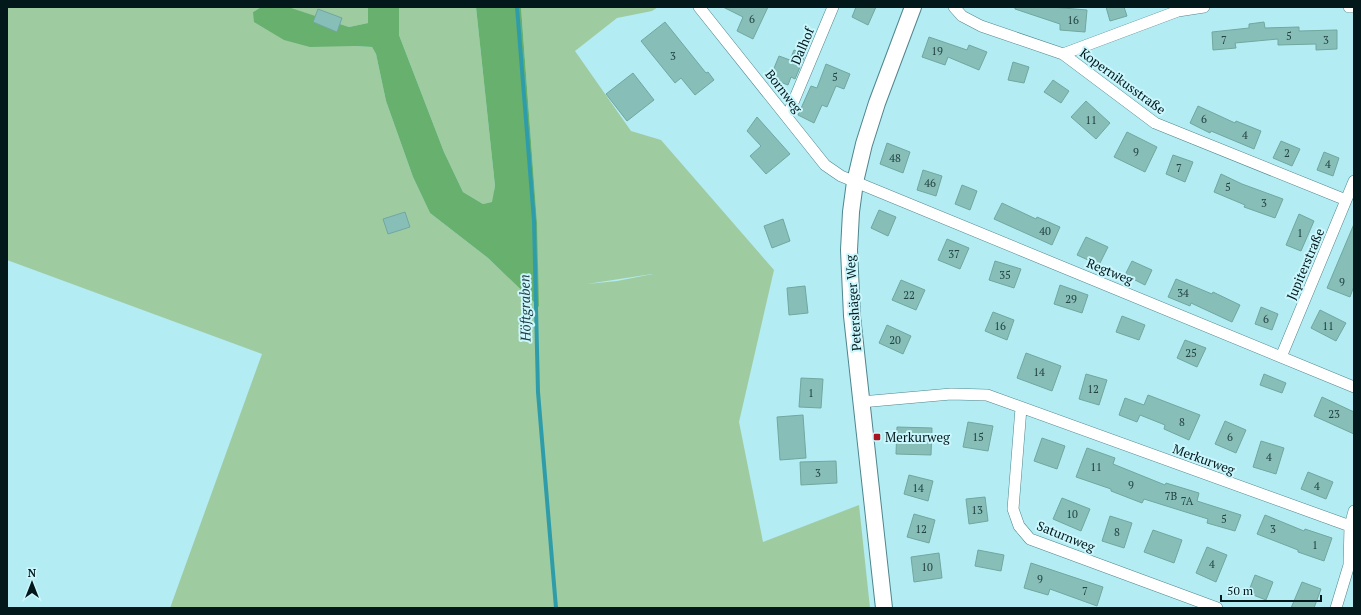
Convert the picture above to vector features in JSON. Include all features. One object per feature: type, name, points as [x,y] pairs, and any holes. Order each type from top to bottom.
[{"type":"street","name":"Bornweg","points":[[699,7],[825,165],[841,176],[855,182]]},
{"type":"street","name":"Dalhof","points":[[787,117],[833,7]]},
{"type":"street","name":"Petershäger Weg","points":[[884,608],[852,316],[849,250],[851,212],[855,182],[864,144],[877,104],[913,7]]},
{"type":"street","name":"Kopernikusstraße","points":[[954,7],[962,16],[981,26],[1063,54],[1155,123],[1346,200]]},
{"type":"street","points":[[1063,54],[1178,10],[1204,7]]},
{"type":"street","points":[[1349,7],[1354,8]]},
{"type":"street","name":"Jupiterstraße","points":[[1281,357],[1354,181]]},
{"type":"street","name":"Regtweg","points":[[855,182],[1354,387]]},
{"type":"street","name":"Merkurweg","points":[[861,402],[951,394],[987,395],[1350,526]]},
{"type":"street","name":"Saturnweg","points":[[1021,408],[1013,509],[1019,526],[1030,539],[1217,608]]},
{"type":"street","points":[[1336,608],[1351,566],[1350,526],[1354,511]]},
{"type":"green space","points":[[7,7],[261,7],[253,12],[354,46],[372,47],[376,54],[386,101],[413,177],[430,213],[488,258],[538,306],[537,222],[521,7],[658,7],[652,11],[617,18],[575,51],[631,131],[661,140],[774,270],[739,422],[763,542],[859,505],[870,608],[170,608],[262,354],[7,260]],"holes":[[[653,274],[617,281],[587,284]]]},
{"type":"green space","points":[[261,7],[291,8],[349,27],[368,23],[368,7],[399,7],[399,35],[444,152],[463,192],[483,204],[492,202],[495,186],[476,7],[521,7],[537,222],[539,307],[488,258],[430,213],[413,177],[386,101],[376,54],[372,47],[310,47],[284,40],[254,22],[253,12]]},
{"type":"green space","points":[[286,7],[368,7],[368,23],[349,27]]},
{"type":"green space","points":[[399,7],[476,7],[495,186],[493,202],[483,204],[463,192],[444,152],[399,35]]},
{"type":"building","points":[[723,7],[768,7],[753,39],[737,31],[743,17]]},
{"type":"building","points":[[856,7],[876,7],[868,25],[852,17]]},
{"type":"building","points":[[1015,7],[1051,7],[1087,10],[1085,32],[1060,30],[1060,24],[1015,9]]},
{"type":"building","points":[[1106,7],[1124,7],[1127,16],[1110,21]]},
{"type":"building","points":[[318,9],[342,18],[337,32],[313,22]]},
{"type":"building","points":[[665,22],[706,73],[708,72],[714,80],[695,95],[681,78],[675,83],[641,41]]},
{"type":"building","points":[[1264,22],[1265,28],[1299,27],[1299,31],[1337,30],[1337,49],[1316,50],[1316,44],[1278,45],[1278,39],[1235,43],[1236,48],[1213,50],[1212,32],[1249,28],[1249,24]]},
{"type":"building","points":[[929,37],[967,50],[969,45],[987,52],[979,70],[948,57],[945,65],[922,57]]},
{"type":"building","points":[[794,50],[805,55],[795,79],[791,77],[788,85],[770,78],[779,56],[790,60]]},
{"type":"building","points":[[1013,62],[1029,67],[1024,83],[1008,80]]},
{"type":"building","points":[[826,64],[850,74],[844,89],[836,86],[827,107],[822,105],[814,123],[798,115],[811,86],[817,88]]},
{"type":"building","points":[[633,73],[654,100],[627,121],[606,94]]},
{"type":"building","points":[[1053,80],[1069,91],[1061,103],[1044,92]]},
{"type":"building","points":[[1086,101],[1110,123],[1096,139],[1071,117]]},
{"type":"building","points":[[1198,106],[1235,123],[1236,121],[1261,131],[1254,149],[1211,131],[1210,133],[1190,123]]},
{"type":"building","points":[[757,117],[790,154],[766,174],[750,156],[761,146],[747,131]]},
{"type":"building","points":[[1127,132],[1157,147],[1145,172],[1114,157]]},
{"type":"building","points":[[1281,141],[1300,149],[1292,166],[1273,158]]},
{"type":"building","points":[[887,143],[910,152],[903,173],[880,164]]},
{"type":"building","points":[[1324,152],[1339,158],[1333,176],[1317,170]]},
{"type":"building","points":[[1173,155],[1193,162],[1185,182],[1166,174]]},
{"type":"building","points":[[923,170],[942,176],[936,196],[917,190]]},
{"type":"building","points":[[1221,174],[1242,184],[1283,199],[1275,218],[1244,207],[1245,205],[1214,192]]},
{"type":"building","points":[[962,185],[977,191],[970,210],[955,204]]},
{"type":"building","points":[[1002,203],[1036,219],[1037,217],[1060,227],[1052,245],[994,219]]},
{"type":"building","points":[[879,210],[896,217],[888,236],[871,228]]},
{"type":"building","points":[[405,212],[410,227],[388,234],[383,219]]},
{"type":"building","points":[[1299,214],[1314,221],[1301,251],[1286,245]]},
{"type":"building","points":[[783,219],[790,241],[772,248],[764,226]]},
{"type":"building","points":[[1354,224],[1354,286],[1350,297],[1327,288]]},
{"type":"building","points":[[1086,237],[1108,247],[1099,265],[1077,255]]},
{"type":"building","points":[[947,239],[969,248],[960,269],[938,260]]},
{"type":"building","points":[[995,261],[1021,269],[1014,288],[989,280]]},
{"type":"building","points":[[1132,261],[1152,270],[1145,285],[1125,275]]},
{"type":"building","points":[[1176,279],[1212,294],[1213,292],[1240,305],[1232,322],[1191,303],[1190,306],[1168,297]]},
{"type":"building","points":[[901,280],[925,290],[916,310],[892,300]]},
{"type":"building","points":[[1060,285],[1088,295],[1082,313],[1054,304]]},
{"type":"building","points":[[805,286],[808,313],[789,315],[787,288]]},
{"type":"building","points":[[1261,307],[1278,314],[1272,330],[1255,324]]},
{"type":"building","points":[[1320,310],[1346,323],[1336,341],[1311,328]]},
{"type":"building","points":[[993,312],[1014,320],[1007,340],[985,331]]},
{"type":"building","points":[[1122,316],[1145,325],[1139,340],[1116,332]]},
{"type":"building","points":[[887,325],[911,336],[903,354],[879,343]]},
{"type":"building","points":[[1185,340],[1206,348],[1197,367],[1177,358]]},
{"type":"building","points":[[1026,353],[1061,366],[1052,391],[1017,378]]},
{"type":"building","points":[[1086,374],[1107,380],[1099,405],[1079,399]]},
{"type":"building","points":[[1264,374],[1286,383],[1282,393],[1260,385]]},
{"type":"building","points":[[801,378],[823,379],[821,408],[799,407]]},
{"type":"building","points":[[1148,395],[1200,415],[1189,440],[1164,429],[1165,425],[1140,415],[1137,422],[1119,415],[1125,398],[1144,405]]},
{"type":"building","points":[[1322,397],[1354,412],[1354,434],[1314,416]]},
{"type":"building","points":[[803,415],[806,458],[780,460],[777,417]]},
{"type":"building","points":[[1225,421],[1246,430],[1236,453],[1215,444]]},
{"type":"building","points":[[968,422],[993,426],[988,451],[963,447]]},
{"type":"building","points":[[897,427],[932,428],[931,455],[896,454]]},
{"type":"building","points":[[1042,438],[1065,446],[1057,469],[1034,461]]},
{"type":"building","points":[[1261,441],[1284,448],[1276,474],[1253,467]]},
{"type":"building","points":[[1087,448],[1115,458],[1113,464],[1165,485],[1166,483],[1199,493],[1197,501],[1241,515],[1235,531],[1207,523],[1208,519],[1144,499],[1142,503],[1111,491],[1111,489],[1076,477]]},
{"type":"building","points":[[836,461],[837,483],[801,485],[800,462]]},
{"type":"building","points":[[1308,472],[1333,482],[1326,499],[1301,489]]},
{"type":"building","points":[[909,475],[933,481],[928,501],[904,494]]},
{"type":"building","points":[[985,497],[988,521],[969,524],[966,499]]},
{"type":"building","points":[[1062,498],[1090,509],[1081,531],[1053,519]]},
{"type":"building","points":[[914,514],[935,520],[929,543],[907,537]]},
{"type":"building","points":[[1265,515],[1304,531],[1305,529],[1332,538],[1324,561],[1298,552],[1298,550],[1257,534]]},
{"type":"building","points":[[1110,516],[1132,523],[1124,548],[1102,541]]},
{"type":"building","points":[[1153,530],[1182,540],[1174,563],[1144,552]]},
{"type":"building","points":[[1207,547],[1227,555],[1216,582],[1196,573]]},
{"type":"building","points":[[978,550],[1004,555],[1001,571],[975,566]]},
{"type":"building","points":[[939,553],[942,578],[914,582],[911,557]]},
{"type":"building","points":[[1031,563],[1103,587],[1097,606],[1050,589],[1048,595],[1024,588]]},
{"type":"building","points":[[1255,575],[1273,582],[1266,600],[1248,593]]},
{"type":"building","points":[[1302,582],[1321,589],[1314,608],[1291,608]]},
{"type":"waterway","name":"Höftgraben","points":[[517,7],[534,221],[538,392],[556,608]]},
{"type":"place","name":"Merkurweg","points":[[877,437]]}]
